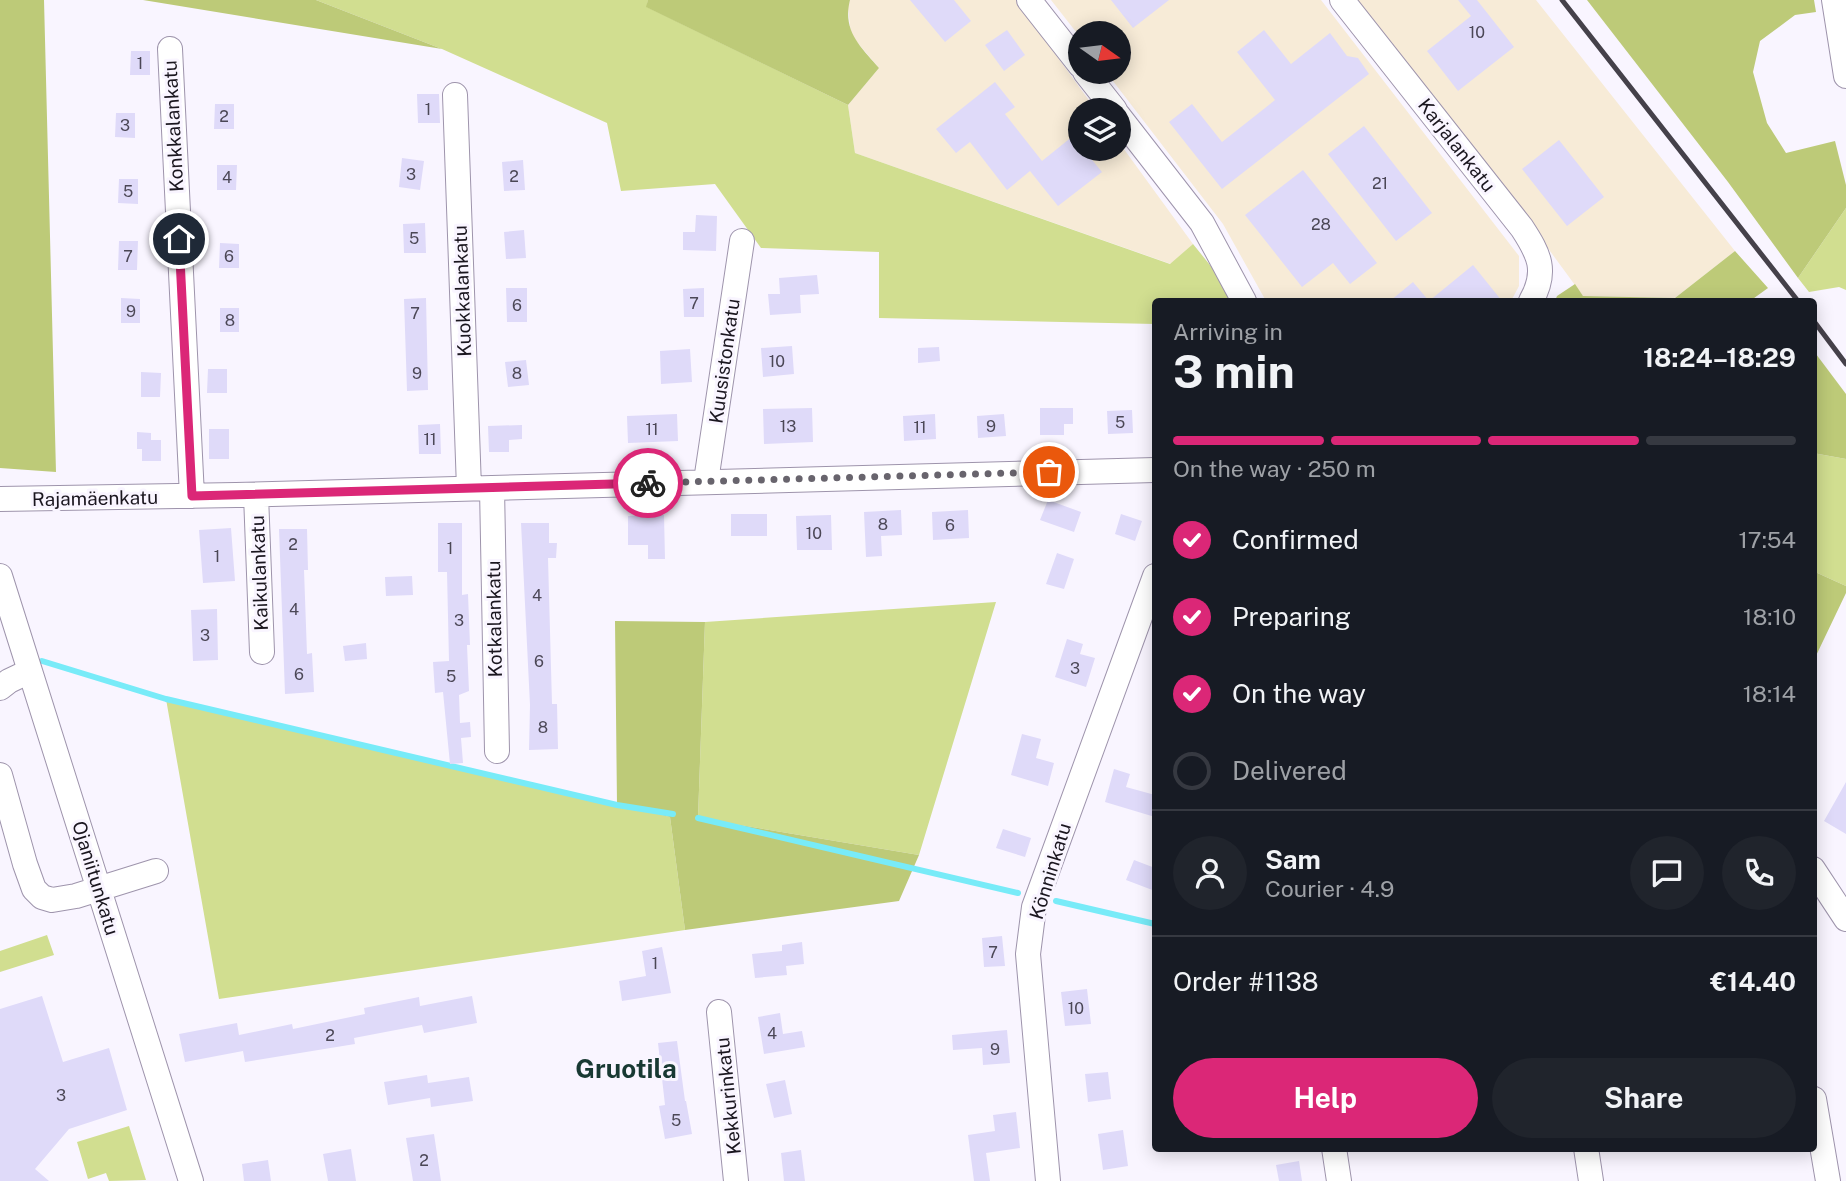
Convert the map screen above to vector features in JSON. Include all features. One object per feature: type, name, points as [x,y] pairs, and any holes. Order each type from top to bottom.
[{"type":"street","points":[[1029,0],[1068,50]]},
{"type":"street","name":"Karjalankatu","points":[[1342,0],[1522,228],[1538,253],[1541,276],[1532,298]]},
{"type":"street","points":[[1834,0],[1846,76]]},
{"type":"street","name":"Konkkalankatu","points":[[170,49],[192,496]]},
{"type":"street","points":[[1094,84],[1106,98]]},
{"type":"street","name":"Kuokkalankatu","points":[[455,95],[480,488]]},
{"type":"street","points":[[1131,132],[1202,223],[1242,298]]},
{"type":"street","name":"Kuusistonkatu","points":[[706,481],[742,241]]},
{"type":"street","name":"Rajamäenkatu","points":[[0,499],[256,495],[1152,470]]},
{"type":"street","name":"Kotkalankatu","points":[[480,488],[497,751]]},
{"type":"street","name":"Kaikulankatu","points":[[256,495],[262,652]]},
{"type":"street","name":"Ojaniitunkatu","points":[[0,576],[191,1181]]},
{"type":"street","name":"Könninkatu","points":[[1048,1181],[1028,954],[1034,907],[1152,584]]},
{"type":"street","points":[[0,688],[30,671]]},
{"type":"street","points":[[0,775],[34,889],[42,897],[52,900],[156,871]]},
{"type":"street","points":[[1817,875],[1846,919]]},
{"type":"street","name":"Kekkurinkatu","points":[[719,1012],[736,1181]]},
{"type":"street","points":[[1817,1116],[1828,1181]]},
{"type":"street","points":[[1335,1152],[1339,1181]]},
{"type":"street","points":[[1587,1152],[1591,1181]]},
{"type":"shaded area","points":[[850,0],[1016,0],[1068,72],[1068,84],[1077,84],[1087,98],[1068,98],[1068,161],[1131,161],[1131,159],[1193,244],[1171,264],[855,153],[848,105],[879,68],[851,35],[848,7]]},
{"type":"shaded area","points":[[1051,0],[1321,0],[1519,256],[1519,286],[1513,298],[1264,298],[1223,224],[1131,104],[1131,98],[1126,98],[1115,84],[1131,84],[1131,21],[1068,22]]},
{"type":"shaded area","points":[[1355,0],[1536,0],[1735,251],[1675,298],[1583,296],[1525,217]]},
{"type":"green space","points":[[0,0],[44,0],[56,472],[0,468]]},
{"type":"green space","points":[[143,0],[316,0],[442,49]]},
{"type":"green space","points":[[316,0],[648,0],[647,7],[848,105],[855,153],[1170,264],[1193,244],[1218,275],[1230,298],[1152,298],[1152,324],[879,318],[879,252],[761,248],[715,184],[621,191],[607,123],[442,49]]},
{"type":"green space","points":[[648,0],[850,0],[848,11],[851,30],[879,68],[848,105],[646,7]]},
{"type":"green space","points":[[1587,0],[1814,0],[1816,12],[1795,15],[1760,41],[1753,72],[1767,123],[1786,153],[1835,141],[1846,185],[1846,208],[1798,278],[1728,182]]},
{"type":"green space","points":[[1846,208],[1846,290],[1839,287],[1809,292],[1798,278]]},
{"type":"green space","points":[[1735,251],[1768,288],[1754,298],[1675,298]]},
{"type":"green space","points":[[1575,284],[1583,296],[1675,298],[1556,298]]},
{"type":"green space","points":[[1817,355],[1846,394],[1846,459],[1817,454]]},
{"type":"green space","points":[[1817,454],[1846,459],[1846,586],[1817,573]]},
{"type":"green space","points":[[1817,573],[1846,586],[1846,593],[1817,654]]},
{"type":"green space","points":[[996,602],[919,855],[698,818],[705,622]]},
{"type":"green space","points":[[615,621],[705,622],[698,818],[919,855],[899,901],[685,930],[670,817],[617,805]]},
{"type":"green space","points":[[166,699],[670,817],[685,930],[219,999]]},
{"type":"green space","points":[[47,935],[54,955],[0,972],[0,951]]},
{"type":"green space","points":[[129,1126],[146,1180],[109,1181],[106,1173],[88,1179],[77,1142]]},
{"type":"building","points":[[910,0],[954,0],[971,21],[945,42]]},
{"type":"building","points":[[1111,0],[1169,0],[1133,28],[1131,21],[1128,21]]},
{"type":"building","points":[[1458,0],[1477,0],[1514,47],[1458,91],[1427,51],[1471,16]]},
{"type":"building","points":[[1007,30],[1025,55],[1004,71],[985,45]]},
{"type":"building","points":[[1264,30],[1291,64],[1330,33],[1347,56],[1358,58],[1369,74],[1222,189],[1169,122],[1192,104],[1222,142],[1275,100],[1237,52]]},
{"type":"building","points":[[131,51],[150,51],[150,75],[130,75]]},
{"type":"building","points":[[995,82],[1015,107],[1005,114],[1042,161],[1068,140],[1068,161],[1093,161],[1102,172],[1058,206],[1030,171],[1007,190],[970,142],[956,153],[936,129]]},
{"type":"building","points":[[417,94],[439,94],[440,123],[418,123]]},
{"type":"building","points":[[215,104],[234,104],[234,129],[214,129]]},
{"type":"building","points":[[116,113],[135,113],[135,138],[115,137]]},
{"type":"building","points":[[1364,126],[1432,213],[1396,241],[1328,154]]},
{"type":"building","points":[[1559,140],[1604,197],[1567,226],[1522,169]]},
{"type":"building","points":[[402,158],[424,161],[420,190],[399,187]]},
{"type":"building","points":[[523,160],[525,190],[504,191],[502,162]]},
{"type":"building","points":[[217,165],[237,165],[236,190],[217,190]]},
{"type":"building","points":[[1303,170],[1377,263],[1350,284],[1333,263],[1302,287],[1245,215]]},
{"type":"building","points":[[119,179],[138,179],[138,204],[118,203]]},
{"type":"building","points":[[696,215],[717,216],[716,251],[683,250],[683,232],[695,232]]},
{"type":"building","points":[[425,223],[426,253],[404,253],[403,224]]},
{"type":"building","points":[[524,230],[526,258],[506,259],[504,232]]},
{"type":"building","points":[[119,241],[138,241],[137,270],[118,270]]},
{"type":"building","points":[[220,243],[239,244],[239,268],[219,268]]},
{"type":"building","points":[[1473,265],[1500,298],[1433,298]]},
{"type":"building","points":[[817,275],[819,294],[800,295],[801,313],[770,315],[768,294],[780,294],[779,278]]},
{"type":"building","points":[[1413,282],[1426,298],[1394,298]]},
{"type":"building","points":[[506,288],[527,288],[527,322],[507,322]]},
{"type":"building","points":[[704,288],[704,317],[684,317],[683,289]]},
{"type":"building","points":[[121,298],[140,299],[140,323],[121,323]]},
{"type":"building","points":[[426,298],[428,390],[407,391],[404,299]]},
{"type":"building","points":[[220,308],[239,308],[239,332],[220,332]]},
{"type":"building","points":[[792,346],[794,374],[763,377],[761,348]]},
{"type":"building","points":[[939,347],[940,361],[918,363],[918,348]]},
{"type":"building","points":[[690,349],[692,382],[661,384],[660,351]]},
{"type":"building","points":[[526,360],[529,385],[508,387],[505,362]]},
{"type":"building","points":[[208,369],[227,369],[227,393],[207,393]]},
{"type":"building","points":[[141,372],[161,373],[160,397],[141,397]]},
{"type":"building","points":[[812,408],[813,442],[764,444],[763,409]]},
{"type":"building","points":[[1040,408],[1073,408],[1073,424],[1064,424],[1064,435],[1040,435]]},
{"type":"building","points":[[1132,410],[1133,433],[1108,434],[1107,411]]},
{"type":"building","points":[[677,414],[678,441],[628,443],[627,416]]},
{"type":"building","points":[[935,414],[936,439],[904,441],[903,416]]},
{"type":"building","points":[[1004,414],[1006,436],[978,438],[977,416]]},
{"type":"building","points":[[440,424],[441,454],[419,454],[418,425]]},
{"type":"building","points":[[522,425],[522,439],[509,440],[509,452],[489,452],[488,426]]},
{"type":"building","points":[[209,429],[229,429],[229,459],[209,459]]},
{"type":"building","points":[[137,432],[151,433],[151,440],[161,440],[161,461],[142,461],[142,449],[137,449]]},
{"type":"building","points":[[1048,500],[1081,512],[1074,532],[1040,520]]},
{"type":"building","points":[[901,510],[902,535],[881,536],[882,556],[866,557],[864,512]]},
{"type":"building","points":[[968,510],[969,538],[933,540],[932,512]]},
{"type":"building","points":[[731,514],[767,514],[767,536],[731,536]]},
{"type":"building","points":[[1121,514],[1142,521],[1135,541],[1115,534]]},
{"type":"building","points":[[664,515],[665,559],[648,559],[648,545],[628,545],[628,516]]},
{"type":"building","points":[[831,515],[832,550],[797,550],[796,516]]},
{"type":"building","points":[[438,523],[462,523],[462,595],[468,594],[469,691],[459,695],[460,723],[470,722],[471,737],[461,738],[463,763],[450,764],[443,692],[435,693],[433,662],[449,661],[447,572],[438,572]]},
{"type":"building","points":[[521,523],[549,523],[549,543],[557,543],[556,558],[548,558],[552,704],[557,704],[558,749],[529,750],[530,705]]},
{"type":"building","points":[[231,528],[235,581],[203,583],[199,530]]},
{"type":"building","points":[[279,529],[307,529],[308,570],[304,570],[307,654],[312,653],[314,692],[285,694]]},
{"type":"building","points":[[1057,553],[1074,559],[1064,589],[1046,584]]},
{"type":"building","points":[[412,576],[413,595],[386,596],[385,577]]},
{"type":"building","points":[[217,609],[218,660],[193,661],[191,610]]},
{"type":"building","points":[[1067,639],[1083,644],[1080,654],[1095,658],[1086,687],[1055,677]]},
{"type":"building","points":[[366,643],[367,659],[345,661],[343,646]]},
{"type":"building","points":[[1022,734],[1041,739],[1036,758],[1054,763],[1048,786],[1011,775]]},
{"type":"building","points":[[1114,769],[1130,774],[1126,787],[1152,794],[1152,816],[1105,802]]},
{"type":"building","points":[[1846,782],[1846,834],[1824,821]]},
{"type":"building","points":[[1003,829],[1031,838],[1025,857],[996,848]]},
{"type":"building","points":[[1134,860],[1152,867],[1152,890],[1126,880]]},
{"type":"building","points":[[1002,936],[1005,966],[984,967],[982,938]]},
{"type":"building","points":[[802,942],[804,964],[786,966],[787,975],[755,978],[752,954],[782,951],[782,945]]},
{"type":"building","points":[[662,947],[671,993],[622,1001],[619,981],[646,976],[642,951]]},
{"type":"building","points":[[1087,989],[1091,1024],[1065,1026],[1061,992]]},
{"type":"building","points":[[42,996],[63,1062],[109,1048],[127,1110],[69,1129],[35,1169],[49,1181],[0,1181],[0,1009]]},
{"type":"building","points":[[472,996],[477,1023],[424,1033],[422,1025],[354,1038],[355,1044],[245,1062],[243,1051],[185,1062],[179,1034],[237,1023],[239,1035],[292,1024],[293,1029],[365,1014],[364,1008],[419,997],[420,1006]]},
{"type":"building","points":[[780,1013],[783,1034],[802,1031],[805,1047],[764,1054],[758,1017]]},
{"type":"building","points":[[1007,1030],[1010,1063],[983,1065],[982,1048],[953,1050],[952,1035]]},
{"type":"building","points":[[677,1041],[692,1134],[665,1139],[659,1106],[665,1105],[658,1043]]},
{"type":"building","points":[[1108,1072],[1111,1099],[1088,1102],[1085,1074]]},
{"type":"building","points":[[427,1075],[428,1083],[469,1077],[473,1101],[431,1107],[430,1098],[388,1105],[384,1082]]},
{"type":"building","points":[[785,1080],[792,1114],[774,1118],[766,1084]]},
{"type":"building","points":[[1016,1112],[1020,1148],[986,1153],[990,1181],[974,1181],[968,1135],[995,1131],[993,1115]]},
{"type":"building","points":[[1123,1130],[1128,1166],[1103,1170],[1098,1134]]},
{"type":"building","points":[[434,1134],[441,1181],[413,1181],[406,1138]]},
{"type":"building","points":[[351,1149],[356,1181],[328,1181],[323,1154]]},
{"type":"building","points":[[801,1150],[805,1181],[784,1181],[781,1153]]},
{"type":"building","points":[[268,1160],[271,1181],[244,1181],[242,1164]]},
{"type":"building","points":[[1299,1161],[1302,1181],[1279,1181],[1276,1165]]},
{"type":"waterway","points":[[42,661],[166,699],[617,805],[673,814]]},
{"type":"waterway","points":[[698,818],[1018,893]]},
{"type":"waterway","points":[[1056,901],[1152,923]]},
{"type":"railway","points":[[1562,0],[1796,298]]},
{"type":"railway","points":[[1817,325],[1846,364]]},
{"type":"way so far","points":[[648,483],[1049,472]]},
{"type":"district","name":"Gruotila","points":[[626,1069]]},
{"type":"route","points":[[179,239],[192,496],[648,483]]}]
